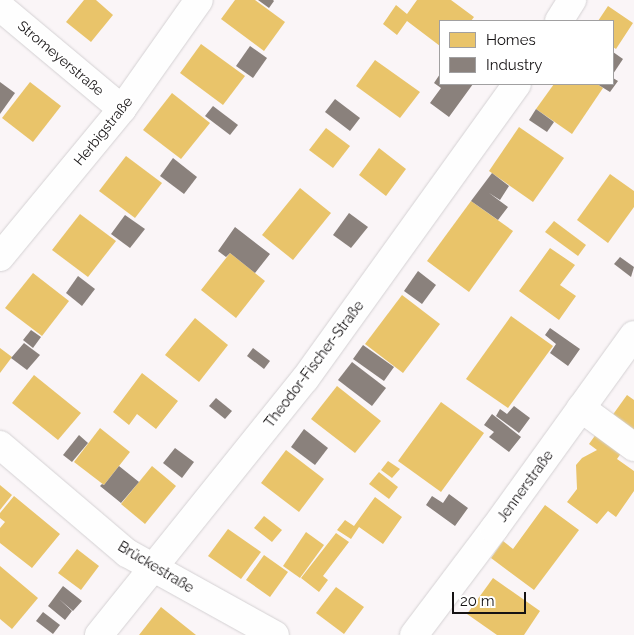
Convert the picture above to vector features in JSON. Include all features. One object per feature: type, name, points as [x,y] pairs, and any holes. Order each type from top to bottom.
[{"type":"street","name":"Herbigstraße","points":[[0,258],[122,109],[199,0]]},
{"type":"street","points":[[560,20],[572,0]]},
{"type":"street","name":"Stromeyerstraße","points":[[0,7],[122,109]]},
{"type":"street","name":"Theodor-Fischer-Straße","points":[[99,635],[305,379],[516,85]]},
{"type":"street","name":"Jennerstraße","points":[[414,635],[581,408],[632,344]]},
{"type":"street","points":[[581,408],[634,447]]},
{"type":"street","name":"Brückestraße","points":[[0,445],[127,553],[275,635]]},
{"type":"building: Homes","points":[[84,0],[96,0],[113,15],[91,42],[66,22]]},
{"type":"building: Homes","points":[[235,0],[255,0],[285,22],[264,51],[221,19]]},
{"type":"building: Homes","points":[[417,0],[451,0],[474,17],[472,20],[439,20],[439,45],[407,21],[397,35],[383,24],[396,5],[407,14]]},
{"type":"building: Homes","points":[[608,6],[633,23],[616,49],[614,48],[614,20],[599,20]]},
{"type":"building: Homes","points":[[201,44],[245,76],[223,105],[180,73]]},
{"type":"building: Homes","points":[[375,60],[420,92],[400,118],[356,86]]},
{"type":"building: Homes","points":[[30,82],[61,106],[33,142],[2,118]]},
{"type":"building: Homes","points":[[553,85],[598,85],[603,88],[572,134],[536,109]]},
{"type":"building: Homes","points":[[172,93],[210,123],[181,159],[143,130]]},
{"type":"building: Homes","points":[[519,127],[564,158],[533,202],[489,171]]},
{"type":"building: Homes","points":[[326,128],[350,146],[333,168],[309,150]]},
{"type":"building: Homes","points":[[379,148],[406,169],[386,196],[359,175]]},
{"type":"building: Homes","points":[[126,156],[162,183],[135,218],[99,191]]},
{"type":"building: Homes","points":[[610,174],[634,191],[634,207],[608,243],[577,220]]},
{"type":"building: Homes","points":[[300,188],[331,213],[293,260],[262,235]]},
{"type":"building: Homes","points":[[471,201],[513,231],[469,292],[427,261]]},
{"type":"building: Homes","points":[[80,214],[116,241],[88,277],[52,250]]},
{"type":"building: Homes","points":[[554,221],[586,245],[578,256],[545,232]]},
{"type":"building: Homes","points":[[550,248],[575,265],[560,285],[576,296],[559,320],[519,291]]},
{"type":"building: Homes","points":[[230,253],[265,281],[236,318],[201,290]]},
{"type":"building: Homes","points":[[33,273],[69,301],[42,336],[5,308]]},
{"type":"building: Homes","points":[[402,295],[440,324],[403,373],[365,344]]},
{"type":"building: Homes","points":[[511,316],[553,346],[508,408],[466,379]]},
{"type":"building: Homes","points":[[195,318],[228,345],[199,382],[165,355]]},
{"type":"building: Homes","points":[[0,348],[12,357],[0,373]]},
{"type":"building: Homes","points":[[142,373],[178,401],[156,429],[137,414],[129,425],[113,412]]},
{"type":"building: Homes","points":[[34,375],[81,413],[58,440],[12,403]]},
{"type":"building: Homes","points":[[337,386],[381,421],[355,453],[311,419]]},
{"type":"building: Homes","points":[[627,395],[634,400],[634,438],[609,420]]},
{"type":"building: Homes","points":[[441,402],[484,433],[441,492],[398,461]]},
{"type":"building: Homes","points":[[100,428],[130,452],[104,485],[74,462]]},
{"type":"building: Homes","points":[[599,430],[624,449],[617,459],[634,471],[634,491],[616,517],[608,511],[597,524],[567,502],[577,489],[576,465],[582,458],[597,450],[589,444]]},
{"type":"building: Homes","points":[[286,450],[324,479],[299,512],[261,483]]},
{"type":"building: Homes","points":[[388,461],[400,469],[392,478],[381,470]]},
{"type":"building: Homes","points":[[152,466],[176,486],[145,524],[121,504]]},
{"type":"building: Homes","points":[[379,472],[398,487],[389,499],[369,484]]},
{"type":"building: Homes","points":[[0,485],[12,495],[0,510]]},
{"type":"building: Homes","points":[[14,496],[60,534],[32,568],[0,543],[0,528],[5,522],[0,518],[0,513]]},
{"type":"building: Homes","points":[[375,497],[402,517],[383,544],[359,527],[351,539],[337,530],[345,520],[354,526]]},
{"type":"building: Homes","points":[[545,505],[579,530],[534,590],[491,558],[503,541],[513,549]]},
{"type":"building: Homes","points":[[264,516],[282,530],[272,542],[254,528]]},
{"type":"building: Homes","points":[[228,529],[261,552],[241,579],[208,556]]},
{"type":"building: Homes","points":[[306,532],[324,545],[300,578],[283,566]]},
{"type":"building: Homes","points":[[336,533],[349,542],[323,576],[328,580],[319,592],[301,578]]},
{"type":"building: Homes","points":[[77,549],[99,566],[81,590],[58,573]]},
{"type":"building: Homes","points":[[264,555],[288,572],[270,597],[246,580]]},
{"type":"building: Homes","points":[[0,566],[38,598],[12,629],[0,619]]},
{"type":"building: Homes","points":[[493,578],[540,611],[524,635],[497,635],[467,614]]},
{"type":"building: Homes","points":[[336,587],[364,607],[344,634],[316,613]]},
{"type":"building: Homes","points":[[161,607],[196,635],[139,635]]},
{"type":"building: Industry","points":[[258,0],[273,0],[274,1],[269,8]]},
{"type":"building: Industry","points":[[250,46],[267,58],[253,78],[236,66]]},
{"type":"building: Industry","points":[[614,53],[623,59],[614,72]]},
{"type":"building: Industry","points":[[439,76],[439,85],[472,85],[449,117],[430,103],[441,88],[434,83]]},
{"type":"building: Industry","points":[[614,79],[618,81],[610,92],[599,85],[614,85]]},
{"type":"building: Industry","points":[[0,82],[15,93],[0,114]]},
{"type":"building: Industry","points":[[335,99],[360,118],[350,131],[325,112]]},
{"type":"building: Industry","points":[[213,106],[238,125],[230,135],[205,116]]},
{"type":"building: Industry","points":[[536,109],[554,122],[547,132],[529,120]]},
{"type":"building: Industry","points":[[173,158],[197,177],[184,194],[160,176]]},
{"type":"building: Industry","points":[[492,173],[509,186],[500,200],[489,193],[508,207],[498,220],[471,201]]},
{"type":"building: Industry","points":[[349,213],[368,227],[351,248],[333,235]]},
{"type":"building: Industry","points":[[125,215],[145,229],[130,248],[111,234]]},
{"type":"building: Industry","points":[[235,227],[270,254],[255,273],[230,253],[226,257],[218,251]]},
{"type":"building: Industry","points":[[620,257],[634,267],[631,277],[614,264]]},
{"type":"building: Industry","points":[[418,271],[436,285],[422,304],[404,291]]},
{"type":"building: Industry","points":[[78,276],[95,289],[82,306],[66,293]]},
{"type":"building: Industry","points":[[550,328],[580,349],[568,366],[550,353],[556,344],[545,335]]},
{"type":"building: Industry","points":[[31,330],[41,337],[33,348],[23,340]]},
{"type":"building: Industry","points":[[24,343],[40,355],[27,370],[11,358]]},
{"type":"building: Industry","points":[[363,345],[394,367],[384,381],[353,359]]},
{"type":"building: Industry","points":[[253,348],[270,361],[264,369],[247,356]]},
{"type":"building: Industry","points":[[352,362],[386,388],[372,406],[338,380]]},
{"type":"building: Industry","points":[[216,398],[232,411],[225,419],[209,406]]},
{"type":"building: Industry","points":[[514,406],[530,418],[519,433],[496,416],[500,409],[507,414]]},
{"type":"building: Industry","points":[[492,414],[521,437],[509,452],[489,437],[494,432],[484,425]]},
{"type":"building: Industry","points":[[304,429],[328,448],[315,465],[291,447]]},
{"type":"building: Industry","points":[[79,435],[88,443],[72,462],[63,455]]},
{"type":"building: Industry","points":[[175,448],[194,462],[182,478],[163,463]]},
{"type":"building: Industry","points":[[119,466],[139,482],[121,503],[100,486],[104,485]]},
{"type":"building: Industry","points":[[449,494],[468,508],[455,526],[426,505],[432,496],[443,503]]},
{"type":"building: Industry","points":[[63,586],[82,601],[73,611],[59,599],[72,611],[65,620],[48,606]]},
{"type":"building: Industry","points":[[43,612],[60,625],[53,634],[36,621]]}]
